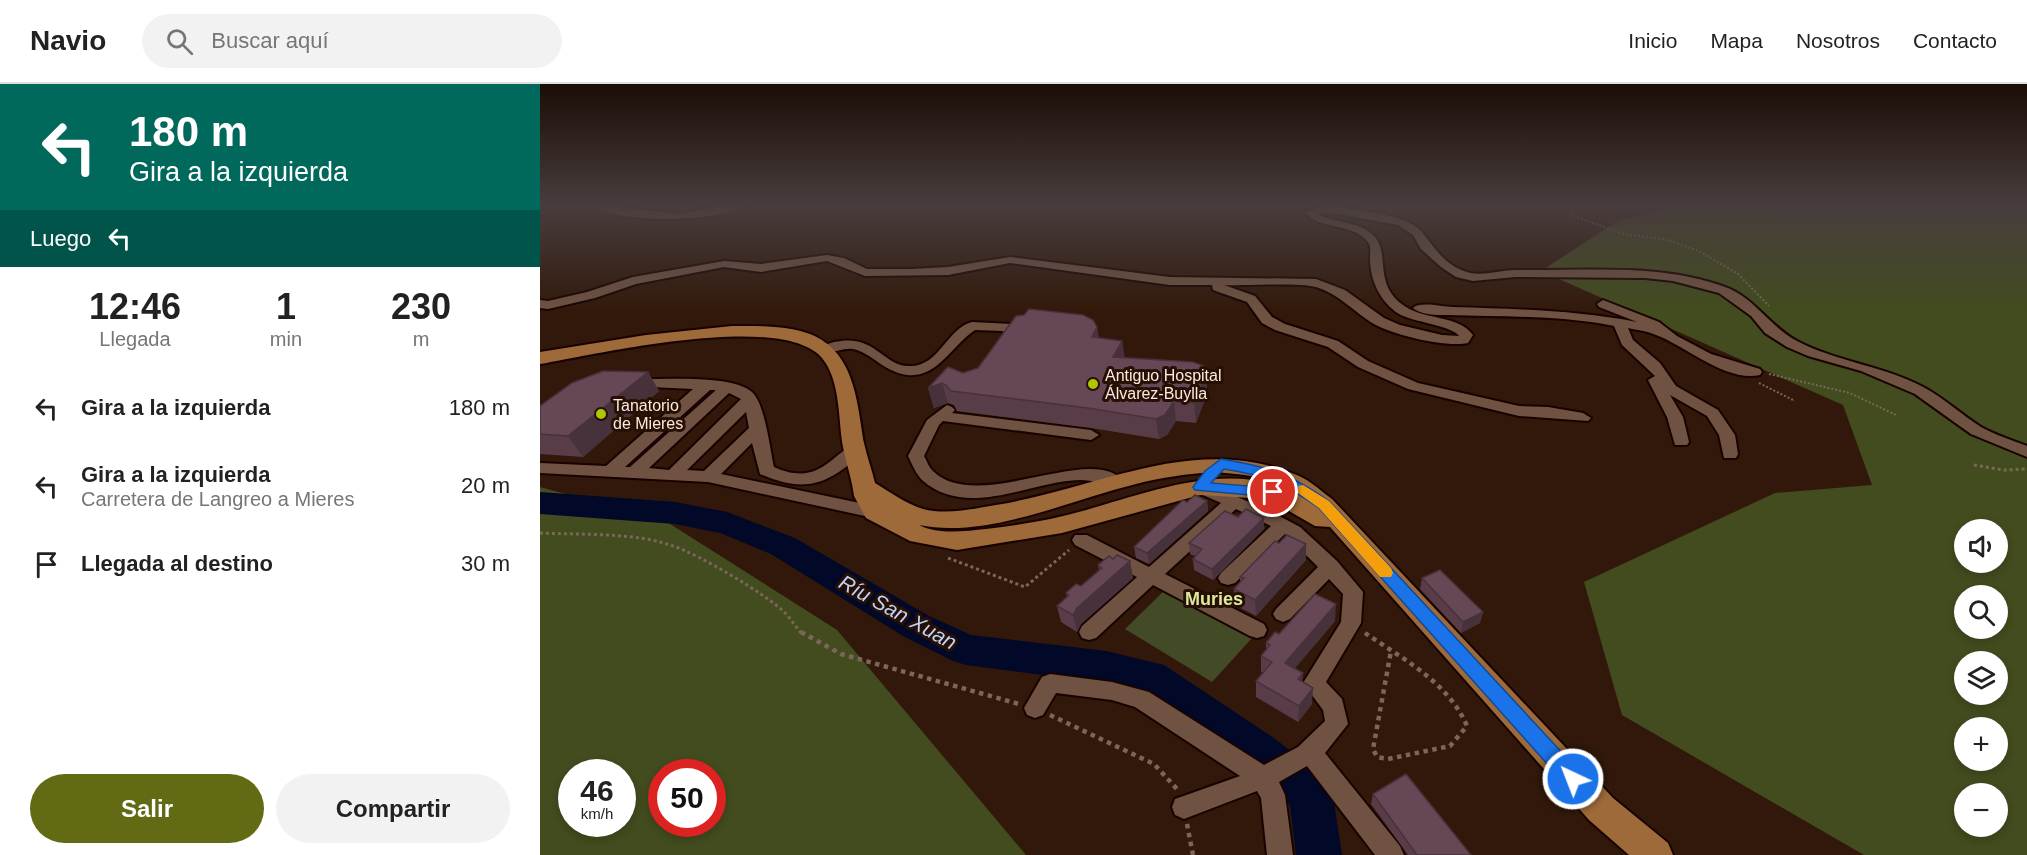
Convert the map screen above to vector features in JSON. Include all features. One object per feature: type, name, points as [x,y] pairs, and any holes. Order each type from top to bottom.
[{"type":"main road","points":[[540,358],[671,337],[729,331],[766,332],[798,337],[824,349],[840,375],[866,496],[874,512],[919,535],[957,542],[1082,530],[1200,487],[1232,487],[1273,492],[1351,536]]},
{"type":"main road","points":[[865,487],[913,515],[944,520],[1029,509],[1153,472],[1221,464],[1260,470],[1291,482],[1324,505],[1601,809],[1656,855]]},
{"type":"main road","points":[[1200,487],[1209,474],[1221,464]]},
{"type":"main road","points":[[1153,472],[1180,476],[1200,487]]},
{"type":"main road","points":[[1082,530],[1119,500],[1121,491],[1116,483]]},
{"type":"street","points":[[540,304],[548,305],[591,295],[633,281],[724,264],[777,267],[827,258],[840,260],[865,272],[948,271],[1010,260],[1170,281],[1316,283],[1341,293],[1379,321],[1396,328],[1452,340],[1466,337],[1461,329],[1408,314],[1395,303],[1378,285],[1374,263],[1376,246],[1374,241]]},
{"type":"street","points":[[1422,241],[1445,265],[1460,274],[1473,277],[1526,273],[1645,274],[1673,277],[1723,290],[1756,313],[1770,330],[1792,344],[1813,353],[1866,368],[1920,391],[1977,432],[2027,452]]},
{"type":"street","points":[[1202,282],[1251,298],[1267,320],[1333,344],[1363,364],[1413,386],[1519,411],[1548,412],[1583,418]]},
{"type":"street","points":[[1395,303],[1437,311],[1513,311],[1619,323],[1661,332]]},
{"type":"street","points":[[1603,304],[1654,325],[1686,348],[1731,368],[1755,372]]},
{"type":"street","points":[[1619,323],[1627,342],[1656,366],[1671,389],[1713,413],[1727,435],[1730,454]]},
{"type":"street","points":[[824,349],[842,344],[858,345],[899,369],[919,368],[940,358],[957,338],[972,326],[1007,327],[1011,336],[992,359]]},
{"type":"street","points":[[1643,355],[1676,417],[1681,442]]},
{"type":"street","points":[[614,384],[707,385],[728,387],[747,395],[766,470],[791,481],[807,479],[836,467],[855,450]]},
{"type":"street","points":[[612,471],[707,385]]},
{"type":"street","points":[[635,472],[728,387]]},
{"type":"street","points":[[673,475],[749,400]]},
{"type":"street","points":[[1091,435],[943,413],[932,423],[916,456],[926,475],[938,484],[953,490],[987,491],[1097,473],[1116,483]]},
{"type":"street","points":[[708,477],[757,429]]},
{"type":"street","points":[[740,483],[764,460]]},
{"type":"street","points":[[540,468],[708,477],[874,512]]},
{"type":"street","points":[[1184,807],[1269,775],[1327,738],[1337,724],[1334,706],[1314,683],[1351,624],[1353,592],[1294,531],[1200,487]]},
{"type":"street","points":[[1089,632],[1232,502]]},
{"type":"street","points":[[1228,578],[1283,525]]},
{"type":"street","points":[[1082,530],[1153,574],[1257,630]]},
{"type":"street","points":[[1283,614],[1330,566]]},
{"type":"street","points":[[1035,708],[1050,683],[1112,691],[1141,699],[1269,775],[1280,855]]},
{"type":"street","points":[[1303,755],[1391,855]]},
{"type":"path","points":[[1672,241],[1716,259],[1757,289],[1770,308],[1756,313]]},
{"type":"path","points":[[1731,368],[1795,401]]},
{"type":"path","points":[[1755,372],[1845,389],[1871,400],[1898,416]]},
{"type":"path","points":[[1974,465],[2004,470],[2027,469]]},
{"type":"path","points":[[540,533],[622,537],[672,545],[699,557],[754,591],[783,611],[802,634],[842,654],[1035,708],[1154,764],[1181,794],[1194,855]]},
{"type":"path","points":[[1351,624],[1391,651],[1436,683],[1464,716],[1467,726],[1450,746],[1388,759],[1377,758],[1372,749],[1391,651]]},
{"type":"green space","points":[[1587,241],[2027,241],[2027,855],[1864,855],[1622,715],[1584,582],[1775,493],[1872,485],[1843,405],[1541,271]]},
{"type":"green space","points":[[540,487],[667,522],[837,630],[1026,855],[540,855]]},
{"type":"green space","points":[[1167,588],[1253,637],[1212,682],[1125,629]]},
{"type":"building","name":"Antiguo Hospital Álvarez-Buylla","points":[[1029,309],[1083,315],[1093,320],[1097,327],[1092,337],[1122,341],[1113,357],[1193,362],[1204,366],[1206,374],[1194,403],[1174,401],[1165,415],[1156,419],[951,391],[942,383],[928,388],[948,367],[963,373],[978,368],[1016,316],[1024,315]]},
{"type":"building","points":[[603,371],[648,372],[568,436],[540,434],[540,406],[572,383]]},
{"type":"building","points":[[1195,495],[1207,501],[1147,553],[1134,547],[1183,500],[1187,502]]},
{"type":"building","points":[[1246,509],[1264,518],[1212,569],[1193,559],[1202,549],[1189,543],[1225,511],[1238,517]]},
{"type":"building","points":[[1287,535],[1306,544],[1255,600],[1234,589],[1244,578],[1240,577],[1275,541],[1279,543]]},
{"type":"building","points":[[1117,555],[1130,561],[1077,608],[1073,615],[1057,606],[1069,595],[1066,593],[1076,584],[1081,586],[1102,568],[1098,565],[1109,556],[1113,559]]},
{"type":"building","points":[[1440,570],[1483,612],[1463,622],[1422,578]]},
{"type":"building","points":[[1315,594],[1336,604],[1285,663],[1303,673],[1298,679],[1313,688],[1299,706],[1256,681],[1272,662],[1261,656],[1270,645],[1266,643],[1275,632],[1279,634]]},
{"type":"building","points":[[1406,774],[1471,855],[1417,855],[1373,794]]},
{"type":"waterway","name":"Ríu San Xuan","points":[[540,503],[675,513],[727,523],[783,546],[916,626],[966,650],[1106,667],[1150,676],[1259,751],[1311,795],[1319,855]]},
{"type":"slow traffic","points":[[1303,490],[1324,505],[1386,573]]},
{"type":"place","name":"Antiguo Hospital Álvarez-Buylla","points":[[1093,384]]},
{"type":"place","name":"Tanatorio de Mieres","points":[[601,414]]},
{"type":"district","name":"Muries","points":[[1214,599]]},
{"type":"route","points":[[1273,492],[1232,487],[1200,487],[1209,474],[1221,464],[1260,470],[1291,482],[1324,505],[1573,779]]}]
